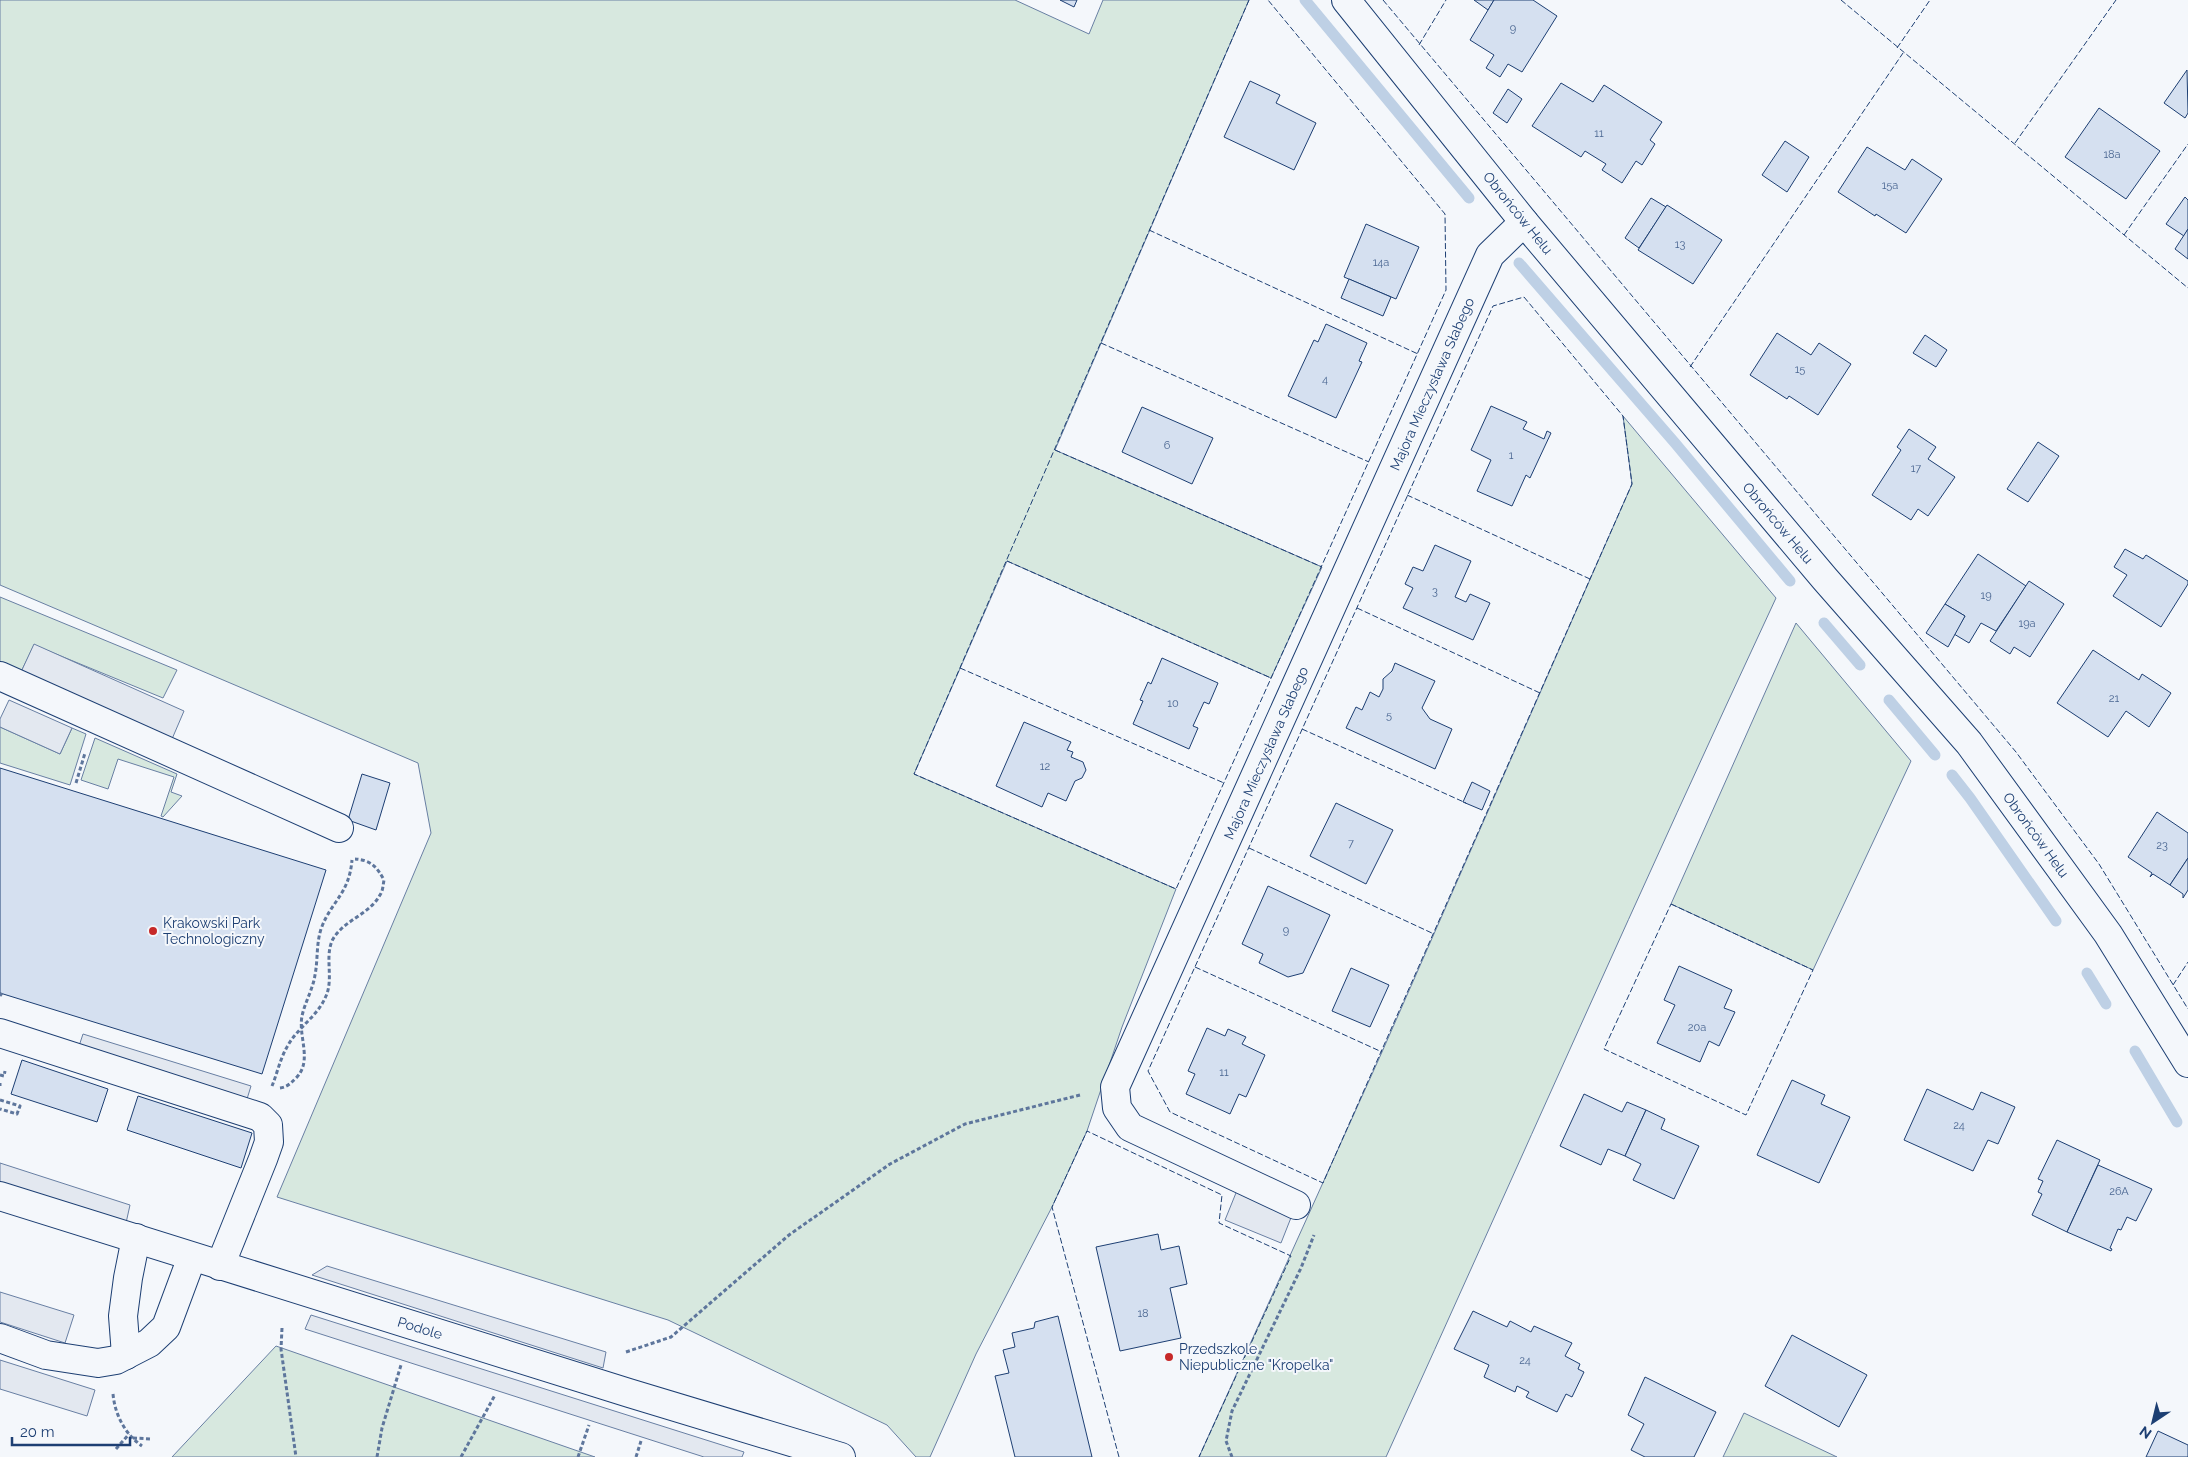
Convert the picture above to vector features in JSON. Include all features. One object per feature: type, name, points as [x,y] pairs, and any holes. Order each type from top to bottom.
[{"type":"street","name":"Obrońców Helu","points":[[1346,0],[1524,222],[1825,579],[1969,743],[2108,934],[2188,1063]]},
{"type":"street","name":"Majora Mieczysława Słabego","points":[[1115,1087],[1490,255],[1524,222]]},
{"type":"street","points":[[0,676],[339,828]]},
{"type":"street","points":[[0,1033],[260,1117],[268,1125],[269,1142],[220,1266]]},
{"type":"street","points":[[1115,1087],[1117,1108],[1130,1127],[1296,1205]]},
{"type":"street","name":"Podole","points":[[0,1196],[220,1266],[841,1457]]},
{"type":"street","points":[[117,1358],[128,1278],[136,1238]]},
{"type":"street","points":[[0,1338],[46,1355],[98,1363],[117,1358],[149,1343],[166,1327],[192,1257]]},
{"type":"path","points":[[339,828],[346,839],[352,859],[351,872],[346,888],[322,927],[317,943],[316,975],[303,1015],[301,1028],[305,1061],[299,1075],[287,1087],[271,1090],[286,1047],[301,1028],[314,1015],[326,995],[330,978],[329,952],[333,940],[341,929],[381,895],[384,880],[377,868],[366,860],[352,859]]},
{"type":"path","points":[[626,1352],[671,1337],[789,1235],[890,1164],[965,1124],[1115,1087]]},
{"type":"path","points":[[0,1100],[20,1106],[17,1114],[0,1109]]},
{"type":"path","points":[[1232,1457],[1226,1441],[1232,1411],[1301,1268],[1323,1213],[1296,1205]]},
{"type":"path","points":[[282,1328],[281,1349],[296,1457]]},
{"type":"path","points":[[117,1358],[114,1404],[123,1427],[142,1446]]},
{"type":"path","points":[[376,1457],[384,1419],[401,1365]]},
{"type":"path","points":[[460,1457],[495,1395]]},
{"type":"path","points":[[578,1457],[588,1425]]},
{"type":"path","points":[[116,1449],[129,1434]]},
{"type":"path","points":[[132,1438],[152,1439]]},
{"type":"path","points":[[636,1457],[641,1441]]},
{"type":"shaded area","points":[[0,0],[1015,0],[1089,34],[1103,0],[1249,0],[1055,450],[1322,567],[1271,678],[1007,561],[914,774],[1176,889],[1122,1027],[1087,1131],[1052,1207],[976,1354],[930,1457],[916,1457],[887,1425],[668,1320],[277,1197],[431,833],[418,763],[0,585]]},
{"type":"shaded area","points":[[1623,416],[1776,598],[1628,920],[1386,1457],[1199,1457],[1382,1052],[1632,484]]},
{"type":"shaded area","points":[[0,597],[177,670],[163,698],[34,645],[21,672],[0,662]]},
{"type":"shaded area","points":[[1796,623],[1911,761],[1813,970],[1671,904]]},
{"type":"shaded area","points":[[34,644],[184,711],[172,739],[21,672]]},
{"type":"shaded area","points":[[9,700],[72,728],[60,754],[0,727],[0,719]]},
{"type":"shaded area","points":[[0,727],[60,754],[72,728],[86,734],[70,785],[0,763]]},
{"type":"shaded area","points":[[95,738],[177,774],[171,792],[182,796],[163,817],[161,816],[174,777],[118,759],[108,789],[81,780]]},
{"type":"shaded area","points":[[83,1034],[251,1086],[247,1099],[79,1046]]},
{"type":"shaded area","points":[[0,1163],[130,1205],[126,1223],[0,1182]]},
{"type":"shaded area","points":[[1240,1183],[1296,1205],[1281,1243],[1225,1220]]},
{"type":"shaded area","points":[[327,1266],[606,1352],[603,1368],[312,1275]]},
{"type":"shaded area","points":[[0,1292],[74,1315],[65,1343],[0,1322]]},
{"type":"shaded area","points":[[311,1315],[744,1452],[742,1457],[704,1457],[305,1329]]},
{"type":"shaded area","points":[[276,1346],[595,1457],[172,1457]]},
{"type":"shaded area","points":[[0,1360],[95,1390],[87,1416],[0,1389]]},
{"type":"shaded area","points":[[1744,1413],[1837,1457],[1723,1457]]},
{"type":"building","points":[[1060,0],[1077,0],[1074,7]]},
{"type":"building","points":[[1474,0],[1494,0],[1488,10]]},
{"type":"building","points":[[1494,0],[1533,0],[1557,16],[1522,72],[1508,64],[1500,77],[1486,68],[1494,55],[1470,40]]},
{"type":"building","points":[[2187,70],[2188,113],[2185,118],[2164,103]]},
{"type":"building","points":[[1250,81],[1280,95],[1276,103],[1316,123],[1294,170],[1224,137]]},
{"type":"building","points":[[1561,83],[1593,102],[1604,85],[1662,122],[1650,140],[1655,144],[1642,165],[1636,161],[1622,183],[1602,170],[1606,164],[1585,151],[1581,157],[1532,126]]},
{"type":"building","points":[[1508,89],[1522,99],[1507,123],[1493,113]]},
{"type":"building","points":[[2099,108],[2160,151],[2126,199],[2065,157]]},
{"type":"building","points":[[1785,141],[1809,157],[1787,192],[1762,175]]},
{"type":"building","points":[[1867,147],[1905,170],[1912,159],[1942,179],[1906,233],[1838,192]]},
{"type":"building","points":[[2185,197],[2188,200],[2188,229],[2184,236],[2166,224]]},
{"type":"building","points":[[1651,198],[1666,207],[1639,248],[1625,238]]},
{"type":"building","points":[[1667,205],[1722,240],[1693,284],[1638,250]]},
{"type":"building","points":[[1366,224],[1419,247],[1396,299],[1344,277]]},
{"type":"building","points":[[2188,229],[2188,259],[2175,249]]},
{"type":"building","points":[[1349,279],[1391,297],[1383,316],[1341,298]]},
{"type":"building","points":[[1326,324],[1367,343],[1359,361],[1362,362],[1336,418],[1288,396],[1314,340],[1318,342]]},
{"type":"building","points":[[1777,333],[1811,355],[1819,343],[1851,364],[1818,415],[1789,396],[1787,399],[1750,375]]},
{"type":"building","points":[[1925,335],[1947,350],[1936,367],[1913,353]]},
{"type":"building","points":[[1491,406],[1527,422],[1523,429],[1544,439],[1547,431],[1551,433],[1530,478],[1526,475],[1512,506],[1477,491],[1491,460],[1471,450]]},
{"type":"building","points":[[1142,407],[1213,438],[1192,484],[1122,452]]},
{"type":"building","points":[[1909,429],[1936,447],[1928,459],[1955,477],[1928,516],[1918,509],[1911,520],[1872,495],[1901,450],[1897,447]]},
{"type":"building","points":[[2038,442],[2059,456],[2028,502],[2007,489]]},
{"type":"building","points":[[1435,545],[1471,561],[1455,597],[1466,602],[1470,594],[1490,603],[1473,640],[1403,608],[1413,588],[1405,584],[1413,567],[1423,571]]},
{"type":"building","points":[[2125,549],[2143,559],[2146,555],[2188,581],[2188,584],[2161,627],[2113,596],[2127,575],[2114,567]]},
{"type":"building","points":[[1978,554],[2026,586],[1996,631],[1981,623],[1969,643],[1954,634],[1965,616],[1945,604]]},
{"type":"building","points":[[2029,581],[2064,604],[2030,657],[2014,647],[2010,654],[1990,641]]},
{"type":"building","points":[[1945,604],[1965,616],[1948,647],[1926,633]]},
{"type":"building","points":[[2093,650],[2139,680],[2142,674],[2171,693],[2149,727],[2126,711],[2108,737],[2057,703]]},
{"type":"building","points":[[1162,658],[1218,683],[1209,704],[1204,702],[1193,726],[1198,728],[1189,749],[1133,724],[1143,701],[1140,700],[1148,682],[1151,684]]},
{"type":"building","points":[[1395,663],[1435,681],[1422,708],[1430,719],[1452,729],[1435,769],[1346,728],[1356,707],[1362,710],[1370,692],[1379,697],[1383,689],[1383,679],[1392,671]]},
{"type":"building","points":[[1024,722],[1071,742],[1067,750],[1073,752],[1071,757],[1083,762],[1086,770],[1082,778],[1075,781],[1066,801],[1048,793],[1042,807],[996,786]]},
{"type":"building","name":"Krakowski Park Technologiczny","points":[[0,768],[326,870],[262,1074],[0,993]]},
{"type":"building","points":[[362,774],[390,783],[376,830],[348,820]]},
{"type":"building","points":[[1472,782],[1490,791],[1482,810],[1463,802]]},
{"type":"building","points":[[1336,803],[1393,830],[1366,884],[1310,856]]},
{"type":"building","points":[[2157,812],[2188,833],[2188,858],[2170,885],[2153,874],[2150,877],[2152,873],[2128,857]]},
{"type":"building","points":[[2188,858],[2188,890],[2183,898],[2183,894],[2170,885]]},
{"type":"building","points":[[1268,886],[1330,915],[1303,973],[1288,977],[1259,963],[1263,954],[1242,944]]},
{"type":"building","points":[[1679,966],[1732,990],[1724,1008],[1735,1012],[1719,1046],[1709,1041],[1700,1062],[1657,1043],[1675,1005],[1664,1000]]},
{"type":"building","points":[[1351,968],[1389,985],[1370,1027],[1332,1011]]},
{"type":"building","points":[[1207,1028],[1225,1036],[1228,1029],[1246,1037],[1242,1044],[1265,1055],[1246,1097],[1239,1094],[1230,1114],[1186,1094],[1195,1074],[1188,1071]]},
{"type":"building","points":[[22,1060],[108,1089],[97,1122],[11,1094]]},
{"type":"building","points":[[1792,1080],[1825,1095],[1821,1104],[1850,1117],[1819,1183],[1757,1155]]},
{"type":"building","points":[[1927,1089],[1973,1110],[1981,1092],[2015,1107],[1998,1144],[1988,1140],[1973,1171],[1904,1140]]},
{"type":"building","points":[[1584,1094],[1622,1112],[1627,1102],[1646,1110],[1625,1156],[1608,1149],[1601,1165],[1560,1146]]},
{"type":"building","points":[[138,1096],[252,1133],[241,1168],[127,1130]]},
{"type":"building","points":[[1646,1110],[1665,1119],[1661,1129],[1699,1146],[1674,1199],[1633,1180],[1641,1164],[1625,1156]]},
{"type":"building","points":[[2057,1140],[2100,1160],[2067,1232],[2032,1215],[2042,1194],[2038,1192],[2043,1181],[2038,1179]]},
{"type":"building","points":[[2098,1165],[2152,1189],[2136,1221],[2127,1217],[2121,1230],[2118,1229],[2110,1248],[2112,1249],[2111,1251],[2067,1232]]},
{"type":"building","points":[[1158,1234],[1161,1250],[1179,1246],[1187,1284],[1170,1288],[1181,1338],[1120,1351],[1096,1247]]},
{"type":"building","points":[[1473,1311],[1507,1327],[1510,1321],[1531,1332],[1534,1326],[1572,1343],[1565,1356],[1580,1364],[1578,1369],[1584,1372],[1572,1397],[1566,1394],[1557,1412],[1526,1397],[1529,1392],[1517,1386],[1515,1392],[1484,1377],[1489,1365],[1454,1349]]},
{"type":"building","points":[[1058,1316],[1092,1457],[1015,1457],[995,1376],[1009,1373],[1003,1350],[1015,1347],[1012,1333],[1034,1328],[1035,1322]]},
{"type":"building","points":[[1792,1335],[1867,1375],[1839,1427],[1765,1386]]},
{"type":"building","points":[[1645,1377],[1716,1412],[1694,1457],[1645,1457],[1631,1450],[1644,1424],[1628,1415]]},
{"type":"building","points":[[2158,1431],[2188,1445],[2188,1457],[2146,1457]]},
{"type":"waterway","points":[[1305,0],[1469,198]]},
{"type":"waterway","points":[[1519,263],[1675,443],[1790,581]]},
{"type":"waterway","points":[[1824,623],[1860,665]]},
{"type":"waterway","points":[[1889,700],[1935,755]]},
{"type":"waterway","points":[[1952,775],[2056,921]]},
{"type":"waterway","points":[[2087,973],[2106,1004]]},
{"type":"waterway","points":[[2135,1051],[2177,1122]]},
{"type":"fence","points":[[1249,0],[914,774],[1176,889],[1446,290],[1445,214],[1268,0]]},
{"type":"fence","points":[[1383,0],[2016,752],[2099,864],[2188,1009]]},
{"type":"fence","points":[[1419,45],[1446,0]]},
{"type":"fence","points":[[1841,0],[2188,288]]},
{"type":"fence","points":[[1897,48],[1930,0]]},
{"type":"fence","points":[[2015,143],[2116,0]]},
{"type":"fence","points":[[1690,367],[1903,53]]},
{"type":"fence","points":[[2124,235],[2188,144]]},
{"type":"fence","points":[[1149,230],[1418,354]]},
{"type":"fence","points":[[1524,297],[1623,416],[1632,484],[1323,1183],[1170,1112],[1148,1071],[1493,306],[1524,297]]},
{"type":"fence","points":[[1101,343],[1369,462]]},
{"type":"fence","points":[[1055,450],[1322,567]]},
{"type":"fence","points":[[1407,495],[1590,579]]},
{"type":"fence","points":[[1007,561],[1271,678]]},
{"type":"fence","points":[[1357,608],[1540,693]]},
{"type":"fence","points":[[960,668],[1224,783]]},
{"type":"fence","points":[[1302,729],[1466,803]]},
{"type":"fence","points":[[1249,848],[1434,934]]},
{"type":"fence","points":[[1671,904],[1813,970],[1746,1115],[1604,1049],[1671,904]]},
{"type":"fence","points":[[2173,985],[2188,962]]},
{"type":"fence","points":[[1195,967],[1382,1052]]},
{"type":"fence","points":[[1119,1457],[1052,1207],[1087,1131],[1222,1195],[1219,1223],[1291,1256],[1199,1457]]},
{"type":"place","name":"Krakowski Park Technologiczny","points":[[153,931]]},
{"type":"place","name":"Przedszkole Niepubliczne \"Kropelka\"","points":[[1169,1357]]}]
